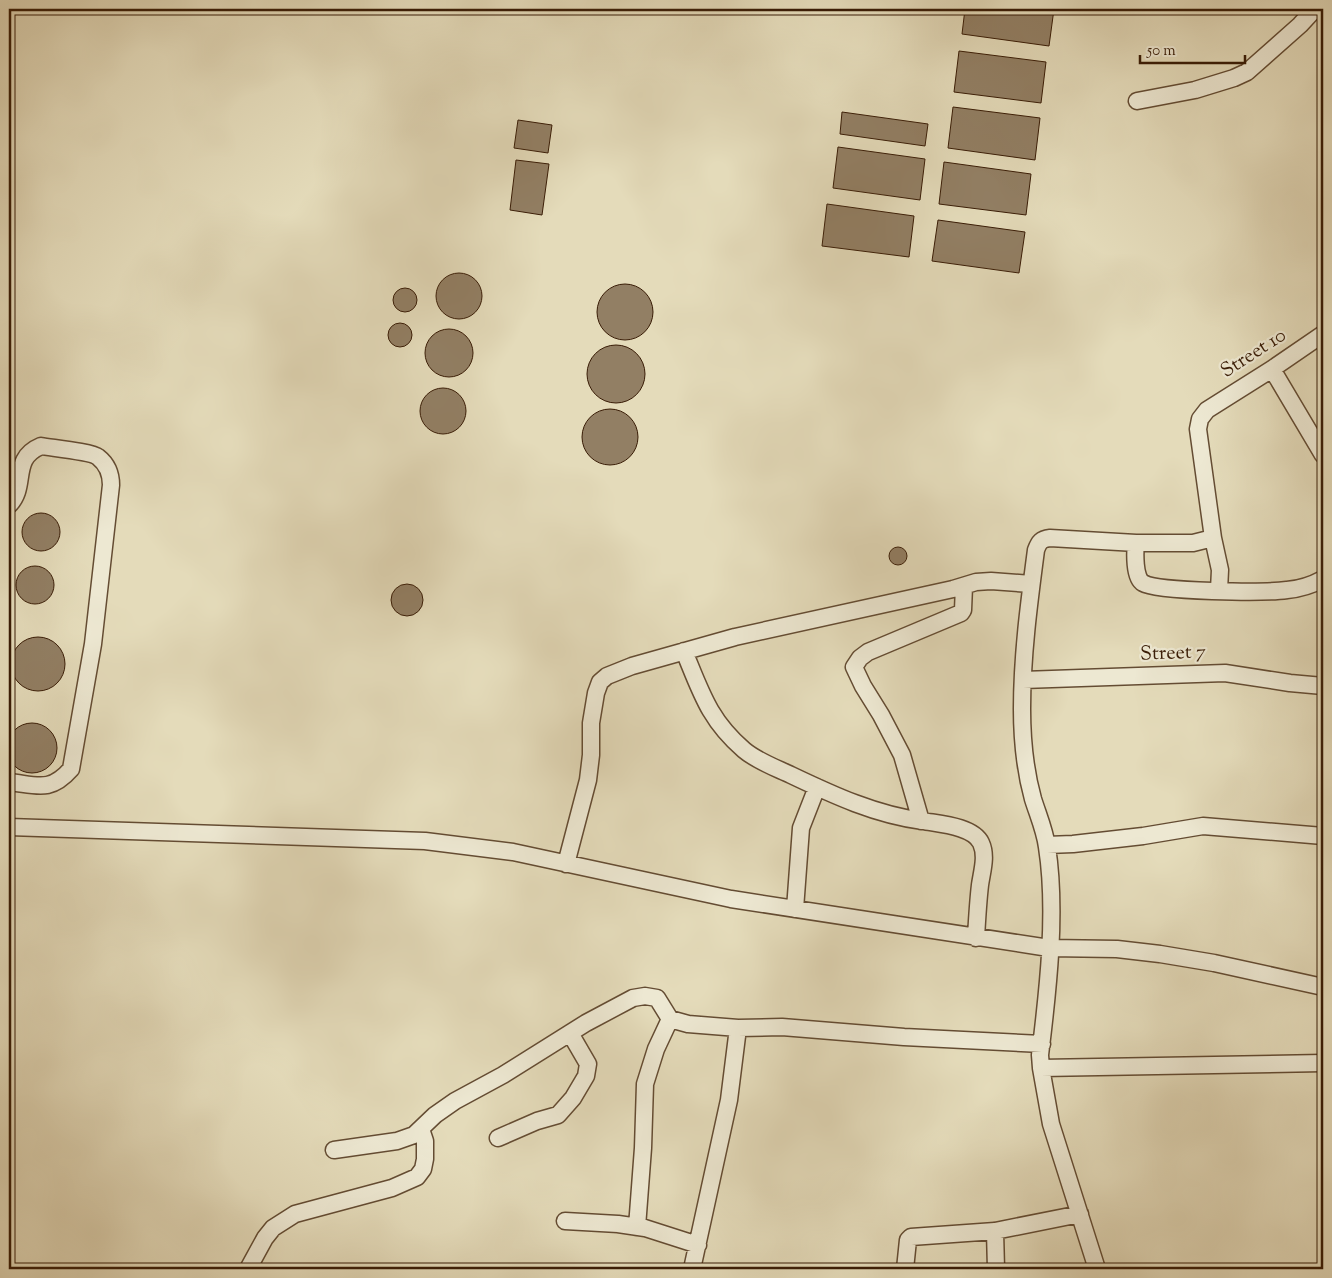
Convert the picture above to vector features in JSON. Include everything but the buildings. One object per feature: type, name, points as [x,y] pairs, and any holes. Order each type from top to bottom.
[{"type":"street","points":[[1137,101],[1196,90],[1247,72],[1312,12],[1317,10],[1323,11]]},
{"type":"street","name":"Street 10","points":[[1213,538],[1198,429],[1200,419],[1207,410],[1323,334]]},
{"type":"street","points":[[1272,369],[1323,455]]},
{"type":"street","points":[[9,505],[15,499],[25,455],[40,446],[97,456],[105,464],[111,476],[93,644],[71,769],[61,780],[44,786],[9,782]]},
{"type":"street","points":[[1098,1269],[1051,1124],[1041,1068],[1052,894],[1047,845],[1033,798],[1025,758],[1022,710],[1025,636],[1036,550],[1040,541],[1044,538],[1136,543],[1193,543],[1213,538],[1220,570],[1219,590]]},
{"type":"street","points":[[1136,543],[1135,556],[1138,576],[1142,583],[1151,586],[1264,592],[1289,590],[1313,584],[1323,579]]},
{"type":"street","points":[[566,864],[588,780],[591,755],[591,723],[596,693],[600,682],[607,676],[735,637],[964,586],[991,581],[1031,584]]},
{"type":"street","points":[[921,821],[902,755],[882,715],[863,686],[854,667],[860,658],[868,652],[961,613],[963,610],[964,586]]},
{"type":"street","points":[[684,651],[704,701],[714,718],[746,751],[817,787],[882,813],[952,825],[972,834],[981,842],[984,859],[976,938]]},
{"type":"street","name":"Street 7","points":[[1023,680],[1225,673],[1323,686]]},
{"type":"street","points":[[795,909],[801,828],[817,787]]},
{"type":"street","points":[[1047,845],[1143,836],[1203,826],[1323,836]]},
{"type":"street","points":[[9,827],[425,842],[513,852],[731,900],[1049,948],[1117,949],[1160,954],[1214,963],[1323,987]]},
{"type":"street","points":[[334,1150],[397,1141],[414,1136],[435,1115],[456,1101],[633,998],[645,996],[656,998],[670,1019],[688,1024],[738,1028],[782,1027],[904,1037],[1042,1044]]},
{"type":"street","points":[[636,1227],[643,1148],[645,1084],[656,1049],[670,1019]]},
{"type":"street","points":[[692,1269],[729,1100],[738,1028]]},
{"type":"street","points":[[498,1138],[538,1121],[558,1115],[573,1098],[586,1076],[588,1064],[570,1033]]},
{"type":"street","points":[[1041,1068],[1323,1063]]},
{"type":"street","points":[[248,1269],[265,1238],[273,1228],[294,1214],[384,1190],[417,1177],[423,1169],[425,1159],[425,1141],[421,1129]]},
{"type":"street","points":[[905,1269],[908,1240],[911,1237],[995,1231],[1080,1214]]},
{"type":"street","points":[[565,1221],[636,1227],[698,1246]]},
{"type":"street","points":[[995,1231],[996,1269]]}]
